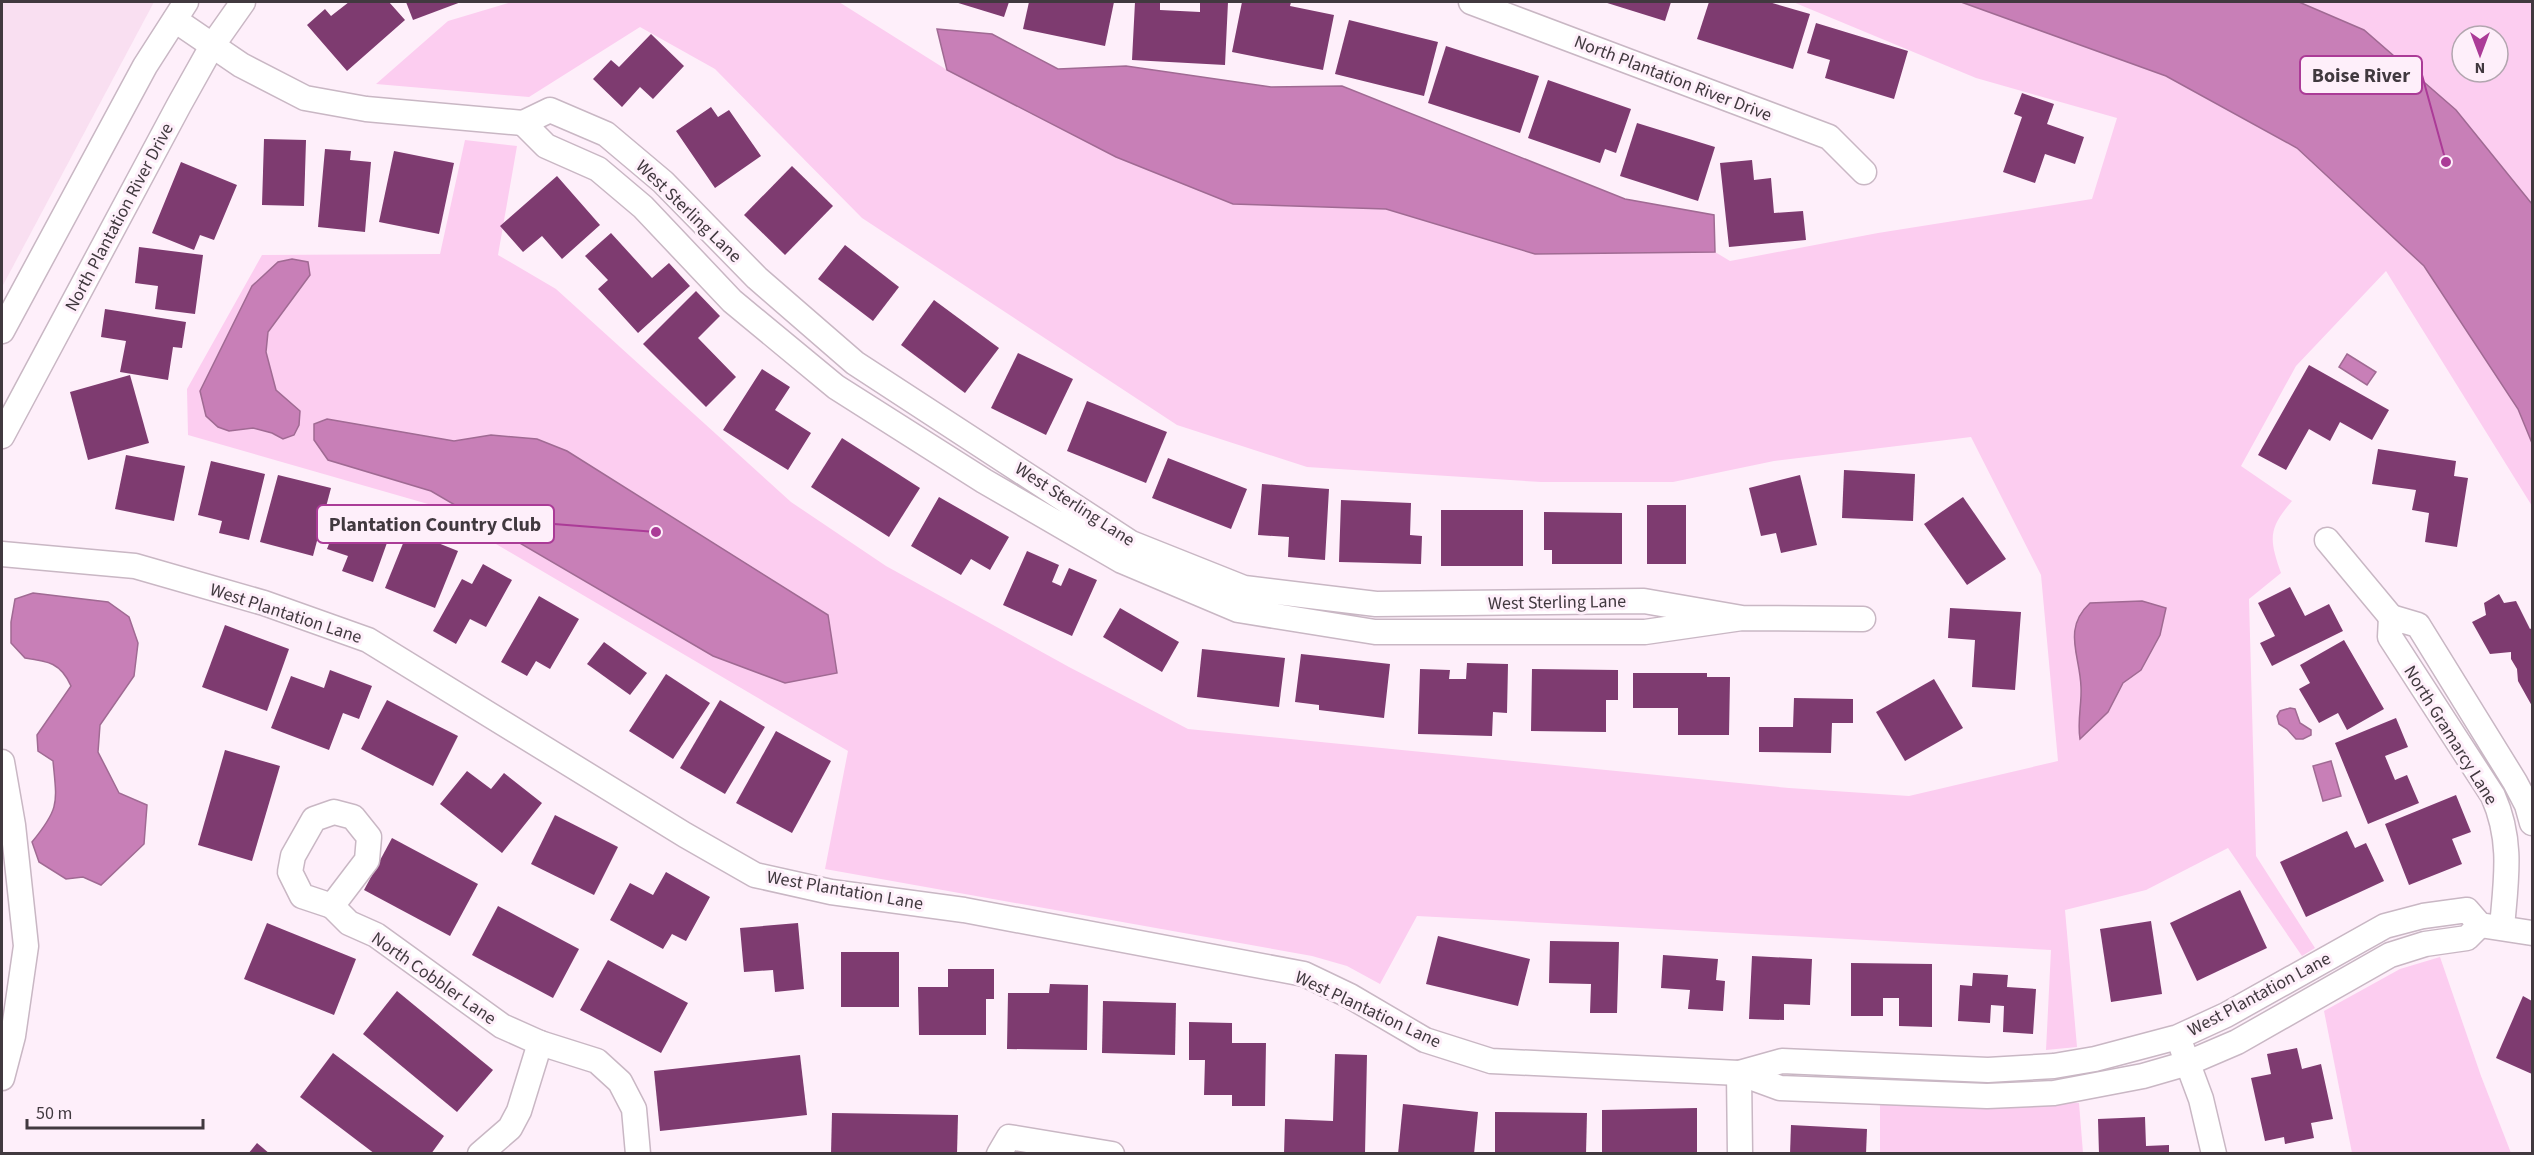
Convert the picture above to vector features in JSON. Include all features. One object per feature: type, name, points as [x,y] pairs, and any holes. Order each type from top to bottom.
[{"type":"street","name":"North Plantation River Drive","points":[[2,436],[212,46],[243,2]]},
{"type":"street","name":"North Plantation River Drive","points":[[1471,2],[1829,137],[1864,172]]},
{"type":"street","points":[[2,331],[145,66],[180,10],[212,46],[241,65],[305,98],[366,109],[524,123]]},
{"type":"street","name":"West Sterling Lane","points":[[1742,618],[1644,601],[1376,604],[1244,588],[1131,543],[855,363],[757,278],[663,182],[606,134],[550,110],[524,123],[546,146],[598,168],[644,207],[732,301],[836,387],[984,481],[1122,561],[1238,610],[1375,632],[1644,632],[1742,618],[1863,619]]},
{"type":"street","points":[[2327,540],[2391,617]]},
{"type":"street","name":"West Plantation Lane","points":[[2,554],[135,566],[264,603],[368,640],[685,836],[755,875],[831,892],[964,910],[1304,974],[1350,996],[1425,1040],[1491,1061],[1739,1072],[1782,1061],[1988,1070],[2054,1066],[2095,1059],[2178,1037],[2226,1015],[2385,926],[2423,916],[2467,910],[2491,926]]},
{"type":"street","name":"North Gramarcy Lane","points":[[2491,926],[2507,846],[2502,818],[2493,796],[2390,637],[2391,617],[2418,625],[2515,782],[2528,805],[2532,823]]},
{"type":"street","points":[[2,762],[14,825],[26,946],[13,1036],[2,1078]]},
{"type":"street","name":"North Cobbler Lane","points":[[332,906],[349,923],[376,935],[502,1026],[540,1043],[597,1061],[620,1082],[634,1109],[638,1154]]},
{"type":"street","name":"West Plantation Lane","points":[[1739,1072],[1780,1088],[1987,1096],[2054,1093],[2144,1076],[2188,1063],[2237,1042],[2390,955],[2425,944],[2467,938],[2491,926],[2532,926]]},
{"type":"street","points":[[2178,1037],[2202,1099],[2214,1154]]},
{"type":"street","points":[[480,1154],[510,1128],[519,1111],[540,1043]]},
{"type":"street","points":[[1739,1072],[1740,1154]]},
{"type":"street","points":[[999,1154],[1009,1137],[1112,1154]]},
{"type":"shaded area","points":[[2,2],[154,2],[2,287]]},
{"type":"shaded area","points":[[512,2],[839,2],[947,70],[1116,157],[1233,204],[1386,209],[1536,254],[1715,252],[1730,261],[1878,233],[2092,199],[2117,118],[1976,78],[1793,2],[1961,2],[2166,76],[2297,148],[2424,266],[2518,409],[2532,443],[2532,506],[2386,271],[2296,366],[2241,466],[2292,501],[2278,519],[2273,535],[2274,551],[2281,573],[2249,599],[2256,856],[2315,948],[2302,956],[2228,848],[2146,890],[2065,910],[2077,1047],[2046,1050],[2051,950],[1417,916],[1380,984],[1347,966],[1312,956],[825,869],[848,751],[428,504],[188,435],[187,389],[262,255],[440,254],[465,140],[517,146],[498,255],[556,289],[791,502],[886,566],[1069,667],[1188,729],[1789,788],[1909,796],[2058,761],[2041,575],[1971,437],[1774,461],[1673,482],[1541,482],[1307,467],[1177,425],[862,218],[715,69],[640,27],[529,97],[376,84],[448,21]]},
{"type":"shaded area","points":[[1961,2],[2299,2],[2364,30],[2456,110],[2532,204],[2532,443],[2518,409],[2424,266],[2297,148],[2166,76]]},
{"type":"shaded area","points":[[2299,2],[2532,2],[2532,204],[2456,110],[2364,31]]},
{"type":"shaded area","points":[[937,29],[992,34],[1058,69],[1126,66],[1271,87],[1342,86],[1625,199],[1714,215],[1715,252],[1535,254],[1386,209],[1233,204],[1116,157],[947,70]]},
{"type":"shaded area","points":[[292,259],[308,262],[310,275],[268,332],[266,352],[276,390],[300,411],[299,425],[294,435],[283,439],[272,433],[253,428],[229,431],[218,427],[206,416],[200,391],[252,286],[278,262]]},
{"type":"shaded area","points":[[2347,354],[2376,372],[2367,385],[2339,367]]},
{"type":"shaded area","points":[[327,419],[454,441],[491,435],[537,439],[567,451],[828,615],[837,673],[785,683],[713,656],[431,491],[328,460],[314,440],[314,424]]},
{"type":"shaded area","points":[[33,593],[108,602],[129,617],[138,643],[134,676],[100,725],[98,752],[119,793],[147,805],[144,844],[101,885],[83,877],[66,879],[39,862],[32,842],[52,813],[55,796],[53,761],[38,751],[37,735],[71,686],[63,672],[53,664],[25,658],[11,643],[11,622],[15,599]]},
{"type":"shaded area","points":[[2142,601],[2166,608],[2160,635],[2141,670],[2123,683],[2108,712],[2080,739],[2081,687],[2075,643],[2077,623],[2090,603]]},
{"type":"shaded area","points":[[2295,709],[2300,723],[2311,730],[2311,735],[2303,739],[2296,739],[2279,724],[2277,716],[2280,711]]},
{"type":"shaded area","points":[[2331,761],[2341,796],[2323,801],[2313,766]]},
{"type":"shaded area","points":[[2440,957],[2481,1076],[2511,1153],[2352,1153],[2324,1011],[2400,969]]},
{"type":"shaded area","points":[[1880,1099],[2079,1103],[2083,1153],[1880,1153]]},
{"type":"building","points":[[349,2],[389,2],[405,20],[347,71],[307,25],[325,9],[331,16]]},
{"type":"building","points":[[406,2],[461,2],[413,20]]},
{"type":"building","points":[[955,2],[1009,2],[1004,17]]},
{"type":"building","points":[[1029,2],[1114,2],[1105,46],[1023,29]]},
{"type":"building","points":[[1135,2],[1160,2],[1160,10],[1200,12],[1200,2],[1228,2],[1225,65],[1132,60]]},
{"type":"building","points":[[1242,2],[1291,2],[1290,6],[1334,15],[1323,70],[1232,52]]},
{"type":"building","points":[[1604,2],[1671,2],[1665,21]]},
{"type":"building","points":[[1709,2],[1769,2],[1810,14],[1793,69],[1697,39]]},
{"type":"building","points":[[1349,20],[1438,42],[1424,96],[1335,74]]},
{"type":"building","points":[[1816,23],[1908,51],[1894,99],[1825,78],[1830,60],[1807,53]]},
{"type":"building","points":[[651,34],[684,66],[653,99],[640,87],[622,107],[593,79],[611,60],[619,67]]},
{"type":"building","points":[[1446,46],[1539,76],[1520,133],[1428,103]]},
{"type":"building","points":[[1548,80],[1631,109],[1616,153],[1605,149],[1600,163],[1528,138]]},
{"type":"building","points":[[2022,93],[2054,104],[2047,124],[2084,137],[2075,164],[2045,154],[2035,183],[2003,172],[2022,117],[2014,114]]},
{"type":"building","points":[[711,107],[718,117],[729,110],[761,156],[715,188],[676,131]]},
{"type":"building","points":[[1637,123],[1715,147],[1698,201],[1620,176]]},
{"type":"building","points":[[264,139],[306,140],[304,206],[262,205]]},
{"type":"building","points":[[325,149],[351,151],[350,160],[371,162],[365,232],[318,227]]},
{"type":"building","points":[[394,151],[454,163],[439,234],[379,222]]},
{"type":"building","points":[[1752,160],[1754,180],[1771,178],[1774,213],[1803,211],[1806,240],[1729,247],[1720,163]]},
{"type":"building","points":[[181,162],[237,185],[214,240],[200,235],[194,250],[152,233]]},
{"type":"building","points":[[792,166],[833,206],[785,255],[744,215]]},
{"type":"building","points":[[557,176],[600,225],[562,259],[542,236],[523,252],[500,226]]},
{"type":"building","points":[[611,233],[652,278],[669,263],[690,286],[638,333],[598,289],[608,280],[585,256]]},
{"type":"building","points":[[845,245],[899,287],[873,321],[818,279]]},
{"type":"building","points":[[139,247],[203,255],[195,314],[155,309],[158,286],[135,283]]},
{"type":"building","points":[[696,291],[720,316],[698,338],[736,377],[706,407],[643,344]]},
{"type":"building","points":[[934,300],[999,348],[965,393],[901,345]]},
{"type":"building","points":[[105,309],[186,322],[182,348],[173,347],[168,380],[120,372],[126,341],[101,337]]},
{"type":"building","points":[[1018,353],[1073,379],[1046,435],[991,408]]},
{"type":"building","points":[[2309,365],[2389,410],[2372,440],[2340,422],[2330,441],[2309,429],[2286,470],[2258,455]]},
{"type":"building","points":[[762,369],[790,387],[775,410],[811,433],[788,470],[723,430]]},
{"type":"building","points":[[130,375],[149,443],[88,460],[70,392]]},
{"type":"building","points":[[1087,401],[1167,432],[1146,483],[1067,451]]},
{"type":"building","points":[[842,438],[920,488],[889,537],[811,487]]},
{"type":"building","points":[[2378,449],[2456,461],[2454,476],[2468,478],[2457,547],[2425,542],[2429,513],[2412,510],[2416,490],[2372,484]]},
{"type":"building","points":[[126,455],[185,466],[174,521],[115,509]]},
{"type":"building","points":[[1168,458],[1247,489],[1231,529],[1152,498]]},
{"type":"building","points":[[211,461],[265,474],[249,540],[219,533],[222,521],[198,515]]},
{"type":"building","points":[[1844,470],[1915,474],[1913,521],[1842,518]]},
{"type":"building","points":[[278,475],[331,488],[313,556],[260,542]]},
{"type":"building","points":[[1800,475],[1817,545],[1781,553],[1776,533],[1761,536],[1749,488]]},
{"type":"building","points":[[1262,484],[1329,489],[1325,560],[1288,557],[1289,537],[1258,535]]},
{"type":"building","points":[[939,497],[1009,537],[990,570],[971,559],[961,575],[911,546]]},
{"type":"building","points":[[1963,497],[2006,559],[1967,585],[1924,524]]},
{"type":"building","points":[[1341,500],[1411,503],[1410,535],[1422,536],[1421,564],[1339,562]]},
{"type":"building","points":[[1647,505],[1686,505],[1686,564],[1647,564]]},
{"type":"building","points":[[343,507],[393,526],[373,582],[342,571],[348,556],[327,549]]},
{"type":"building","points":[[1441,510],[1523,510],[1523,566],[1441,566]]},
{"type":"building","points":[[1544,512],[1622,513],[1622,564],[1552,564],[1552,550],[1544,550]]},
{"type":"building","points":[[408,531],[458,551],[435,608],[385,588]]},
{"type":"building","points":[[1027,551],[1059,565],[1052,582],[1061,586],[1069,568],[1097,580],[1072,636],[1003,605]]},
{"type":"building","points":[[483,564],[512,580],[486,627],[470,619],[456,644],[433,631],[462,579],[472,584]]},
{"type":"building","points":[[2290,587],[2305,616],[2329,604],[2343,631],[2272,666],[2260,643],[2275,636],[2258,603]]},
{"type":"building","points":[[2499,594],[2504,603],[2516,601],[2530,629],[2532,628],[2532,706],[2518,681],[2517,669],[2511,659],[2511,652],[2490,654],[2472,622],[2486,615],[2484,603]]},
{"type":"building","points":[[539,596],[579,619],[550,669],[536,661],[527,676],[501,662]]},
{"type":"building","points":[[1120,608],[1179,642],[1162,672],[1103,637]]},
{"type":"building","points":[[1950,608],[2021,612],[2015,690],[1972,687],[1975,640],[1948,638]]},
{"type":"building","points":[[225,625],[289,649],[267,711],[202,687]]},
{"type":"building","points":[[2344,640],[2384,709],[2347,730],[2338,713],[2319,723],[2299,689],[2310,683],[2300,665]]},
{"type":"building","points":[[604,642],[647,673],[630,695],[587,664]]},
{"type":"building","points":[[1202,649],[1285,658],[1279,707],[1197,697]]},
{"type":"building","points":[[1301,654],[1390,664],[1384,718],[1319,710],[1319,705],[1295,702]]},
{"type":"building","points":[[1467,663],[1508,664],[1507,713],[1493,712],[1492,736],[1418,734],[1420,669],[1450,670],[1449,679],[1466,679]]},
{"type":"building","points":[[1532,669],[1618,670],[1618,700],[1606,700],[1606,732],[1531,731]]},
{"type":"building","points":[[330,670],[372,686],[359,719],[343,713],[329,750],[271,728],[291,676],[324,688]]},
{"type":"building","points":[[1633,673],[1707,673],[1707,677],[1730,677],[1729,735],[1678,735],[1678,708],[1633,708]]},
{"type":"building","points":[[666,674],[710,703],[673,759],[629,731]]},
{"type":"building","points":[[1934,679],[1963,728],[1905,761],[1876,712]]},
{"type":"building","points":[[1794,698],[1853,699],[1853,723],[1832,723],[1831,753],[1759,752],[1759,727],[1793,727]]},
{"type":"building","points":[[387,700],[458,736],[433,786],[361,749]]},
{"type":"building","points":[[720,700],[765,727],[725,794],[680,768]]},
{"type":"building","points":[[2396,718],[2408,747],[2385,756],[2395,780],[2407,775],[2419,803],[2368,824],[2335,743]]},
{"type":"building","points":[[776,731],[831,761],[792,833],[736,803]]},
{"type":"building","points":[[225,750],[280,766],[252,861],[198,845]]},
{"type":"building","points":[[467,771],[491,789],[504,773],[542,803],[502,853],[440,804]]},
{"type":"building","points":[[2456,795],[2471,832],[2452,839],[2462,864],[2409,885],[2385,824]]},
{"type":"building","points":[[555,815],[618,847],[594,895],[531,864]]},
{"type":"building","points":[[2347,831],[2355,848],[2366,843],[2384,881],[2306,917],[2280,862]]},
{"type":"building","points":[[392,838],[478,884],[450,936],[364,890]]},
{"type":"building","points":[[666,872],[710,897],[686,941],[672,934],[663,949],[610,920],[630,883],[653,895]]},
{"type":"building","points":[[2240,890],[2267,948],[2197,981],[2170,923]]},
{"type":"building","points":[[498,906],[579,949],[553,998],[472,955]]},
{"type":"building","points":[[2151,921],[2162,994],[2111,1002],[2100,929]]},
{"type":"building","points":[[267,923],[356,959],[334,1015],[244,979]]},
{"type":"building","points":[[798,923],[804,989],[775,992],[773,970],[744,972],[740,928]]},
{"type":"building","points":[[1438,936],[1530,959],[1518,1006],[1426,984]]},
{"type":"building","points":[[1550,941],[1619,942],[1617,1013],[1590,1013],[1591,984],[1549,983]]},
{"type":"building","points":[[841,952],[899,952],[899,1007],[841,1007]]},
{"type":"building","points":[[1663,955],[1718,959],[1716,980],[1725,981],[1723,1011],[1688,1009],[1690,990],[1661,988]]},
{"type":"building","points":[[1752,956],[1812,959],[1810,1005],[1784,1004],[1784,1020],[1749,1019]]},
{"type":"building","points":[[608,960],[688,1003],[661,1053],[580,1010]]},
{"type":"building","points":[[1851,963],[1932,964],[1932,1027],[1899,1026],[1899,998],[1883,998],[1883,1016],[1851,1016]]},
{"type":"building","points":[[948,969],[994,969],[994,999],[986,999],[986,1035],[919,1035],[918,987],[948,987]]},
{"type":"building","points":[[1973,973],[2008,975],[2007,987],[2036,989],[2033,1034],[2003,1032],[2004,1006],[1991,1005],[1990,1023],[1958,1021],[1960,985],[1972,986]]},
{"type":"building","points":[[1050,984],[1088,985],[1087,1050],[1007,1049],[1008,993],[1049,993]]},
{"type":"building","points":[[397,991],[493,1070],[457,1112],[363,1034]]},
{"type":"building","points":[[2523,996],[2532,1001],[2532,1074],[2496,1058]]},
{"type":"building","points":[[1103,1001],[1176,1003],[1175,1055],[1102,1053]]},
{"type":"building","points":[[1189,1022],[1232,1023],[1232,1043],[1266,1043],[1265,1106],[1232,1106],[1232,1095],[1204,1095],[1205,1060],[1189,1060]]},
{"type":"building","points":[[2297,1048],[2302,1069],[2321,1064],[2333,1119],[2311,1123],[2314,1138],[2285,1144],[2284,1137],[2265,1141],[2251,1078],[2271,1074],[2267,1054]]},
{"type":"building","points":[[333,1053],[444,1136],[431,1154],[375,1154],[300,1097]]},
{"type":"building","points":[[1335,1054],[1367,1055],[1365,1154],[1284,1154],[1285,1119],[1333,1121]]},
{"type":"building","points":[[800,1055],[807,1115],[660,1131],[654,1071]]},
{"type":"building","points":[[1403,1104],[1478,1112],[1474,1154],[1398,1154]]},
{"type":"building","points":[[1697,1108],[1697,1153],[1602,1154],[1602,1110]]},
{"type":"building","points":[[1495,1112],[1587,1113],[1586,1154],[1495,1154]]},
{"type":"building","points":[[832,1113],[958,1115],[957,1154],[831,1154]]},
{"type":"building","points":[[2145,1117],[2146,1146],[2169,1145],[2169,1154],[2099,1154],[2098,1119]]},
{"type":"building","points":[[1791,1125],[1867,1129],[1866,1154],[1790,1154]]},
{"type":"building","points":[[257,1143],[270,1154],[248,1154]]},
{"type":"place","name":"Boise River","points":[[2446,162]]},
{"type":"place","name":"Plantation Country Club","points":[[656,532]]}]
